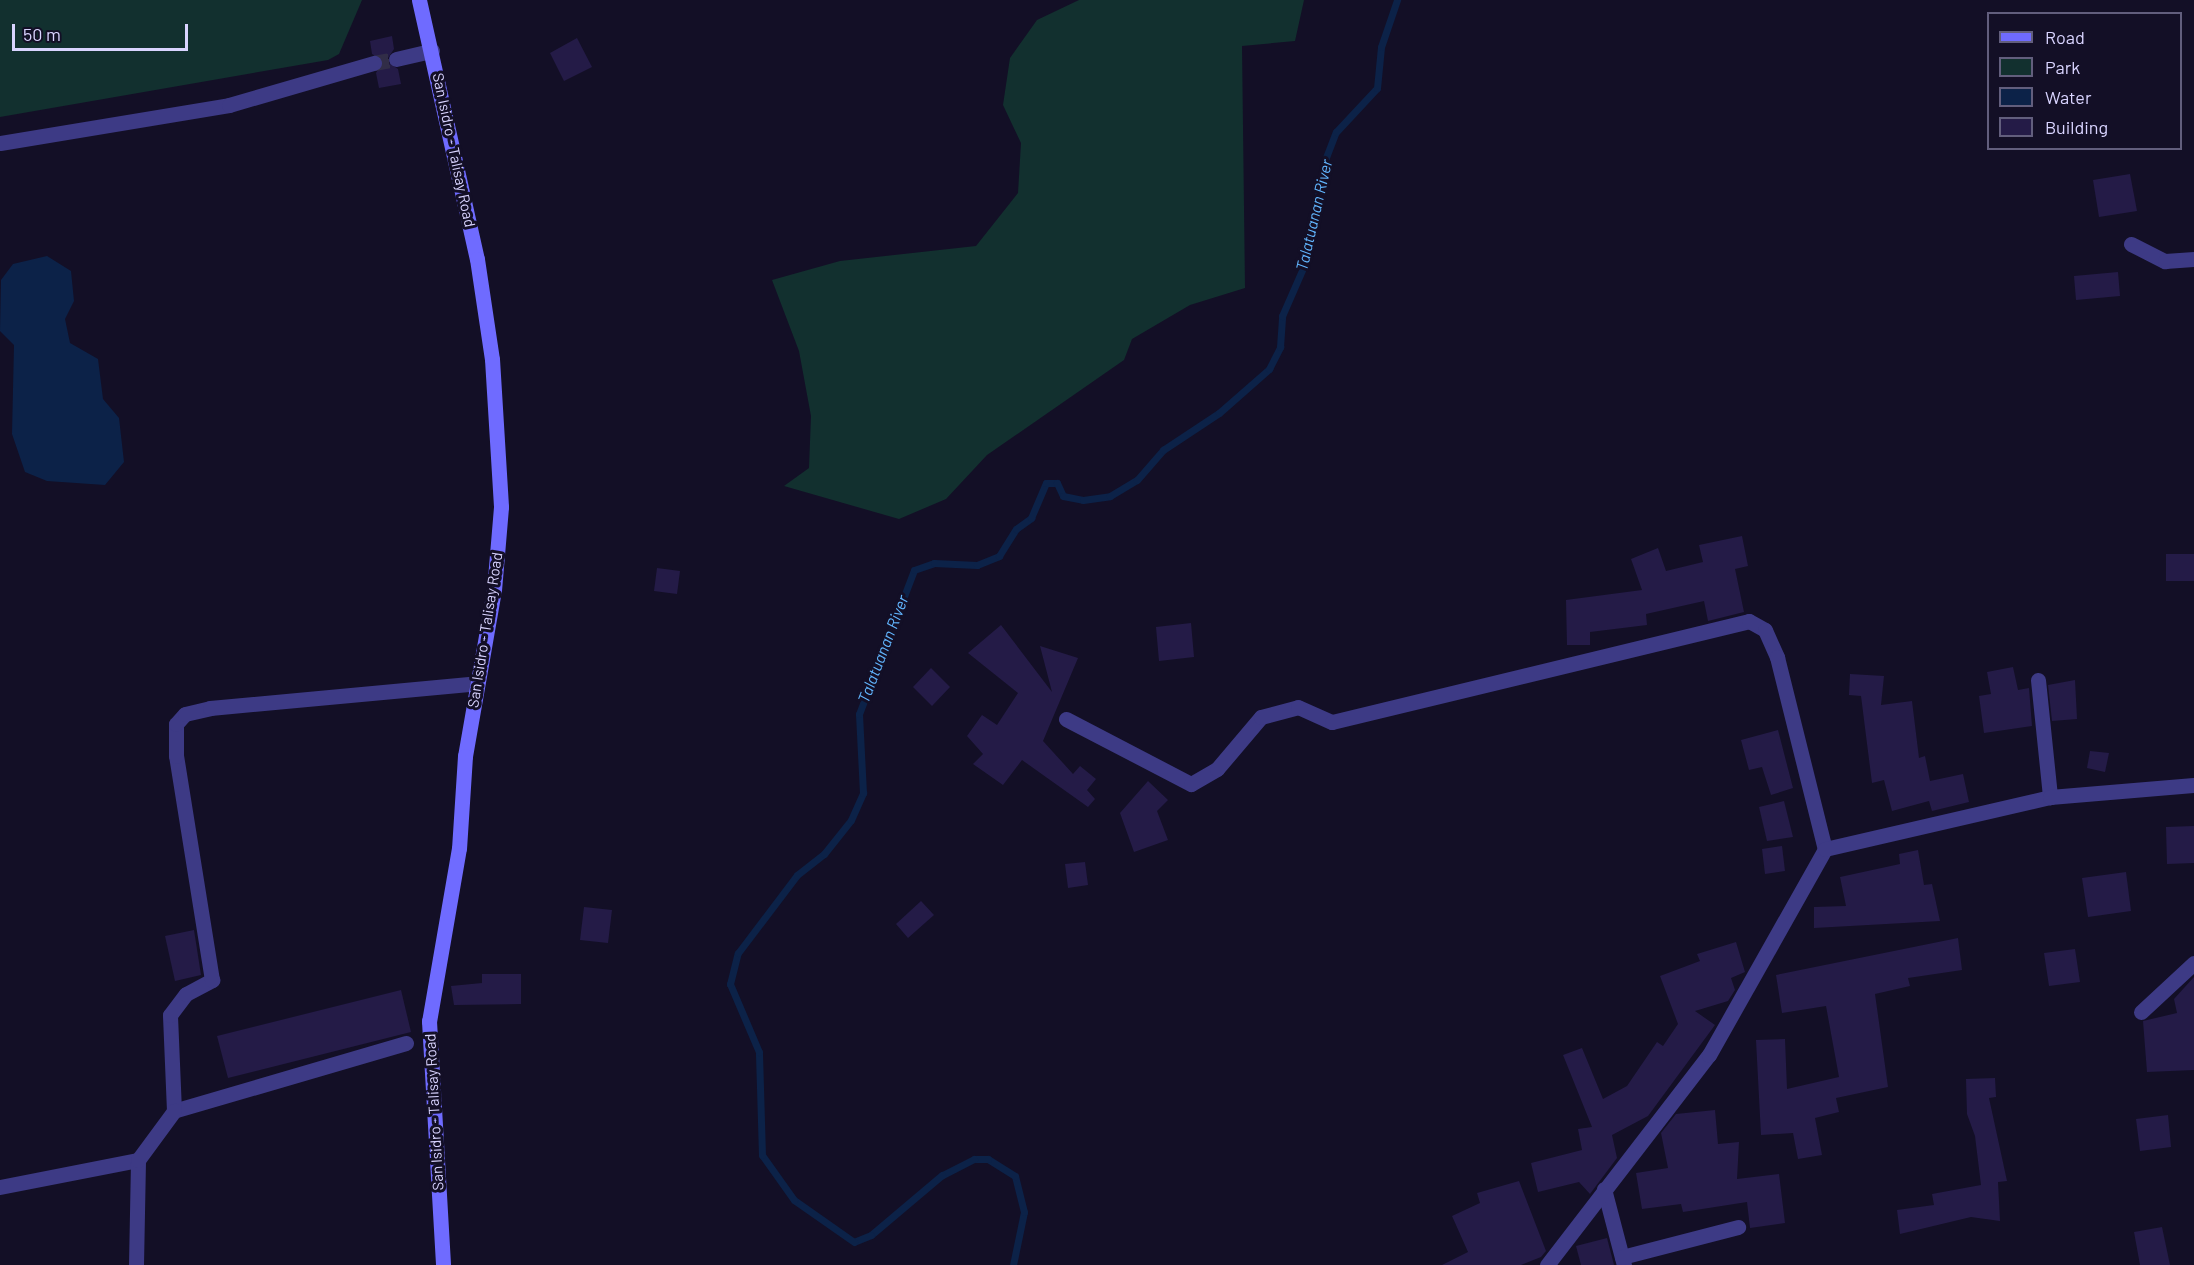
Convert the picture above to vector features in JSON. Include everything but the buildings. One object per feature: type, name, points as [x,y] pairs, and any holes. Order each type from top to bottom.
[{"type":"street","name":"San Isidro - Talisay Road","points":[[419,0],[460,171],[492,359],[501,528],[477,683],[458,854],[429,1021],[443,1265]]},
{"type":"street","points":[[396,59],[432,51]]},
{"type":"street","points":[[0,143],[229,105],[374,63]]},
{"type":"street","points":[[2131,244],[2165,261],[2194,259]]},
{"type":"street","points":[[1066,719],[1191,784],[1217,769],[1261,717],[1298,707],[1332,722],[1749,621],[1765,630],[1777,657],[1825,849],[1709,1055],[1547,1265]]},
{"type":"street","points":[[2038,680],[2050,797]]},
{"type":"street","points":[[174,1111],[170,1015],[186,994],[212,980],[176,756],[179,719],[219,707],[477,683]]},
{"type":"street","points":[[1825,849],[2050,797],[2194,785]]},
{"type":"street","points":[[2141,1012],[2194,963]]},
{"type":"street","points":[[136,1265],[138,1160],[174,1111],[406,1043]]},
{"type":"street","points":[[0,1187],[138,1160]]},
{"type":"street","points":[[1604,1189],[1623,1261],[1738,1227]]},
{"type":"green space","points":[[0,0],[362,0],[339,54],[328,60],[0,117]]},
{"type":"green space","points":[[1079,0],[1304,0],[1295,41],[1242,46],[1245,288],[1190,305],[1132,339],[1124,360],[987,455],[946,499],[899,519],[784,486],[809,468],[811,416],[799,351],[772,280],[840,261],[976,246],[1018,193],[1021,143],[1003,105],[1010,58],[1037,20]]},
{"type":"water","points":[[47,256],[71,271],[74,301],[65,319],[70,343],[98,359],[103,399],[119,418],[124,462],[105,485],[47,481],[25,472],[12,434],[14,345],[0,331],[1,280],[13,264]]},
{"type":"waterway","name":"Talatuanan River","points":[[1013,1265],[1024,1212],[1015,1176],[988,1159],[974,1159],[942,1175],[871,1235],[854,1242],[794,1200],[762,1155],[759,1052],[730,984],[738,953],[797,875],[824,854],[851,820],[863,793],[859,714],[914,570],[934,563],[977,565],[999,556],[1016,529],[1031,518],[1046,483],[1057,483],[1063,496],[1083,500],[1110,496],[1137,480],[1163,450],[1219,413],[1269,369],[1280,347],[1282,316],[1303,268],[1325,160],[1336,132],[1377,88],[1381,47],[1397,0]]},
{"type":"tunnel","points":[[374,63],[396,59]]}]
